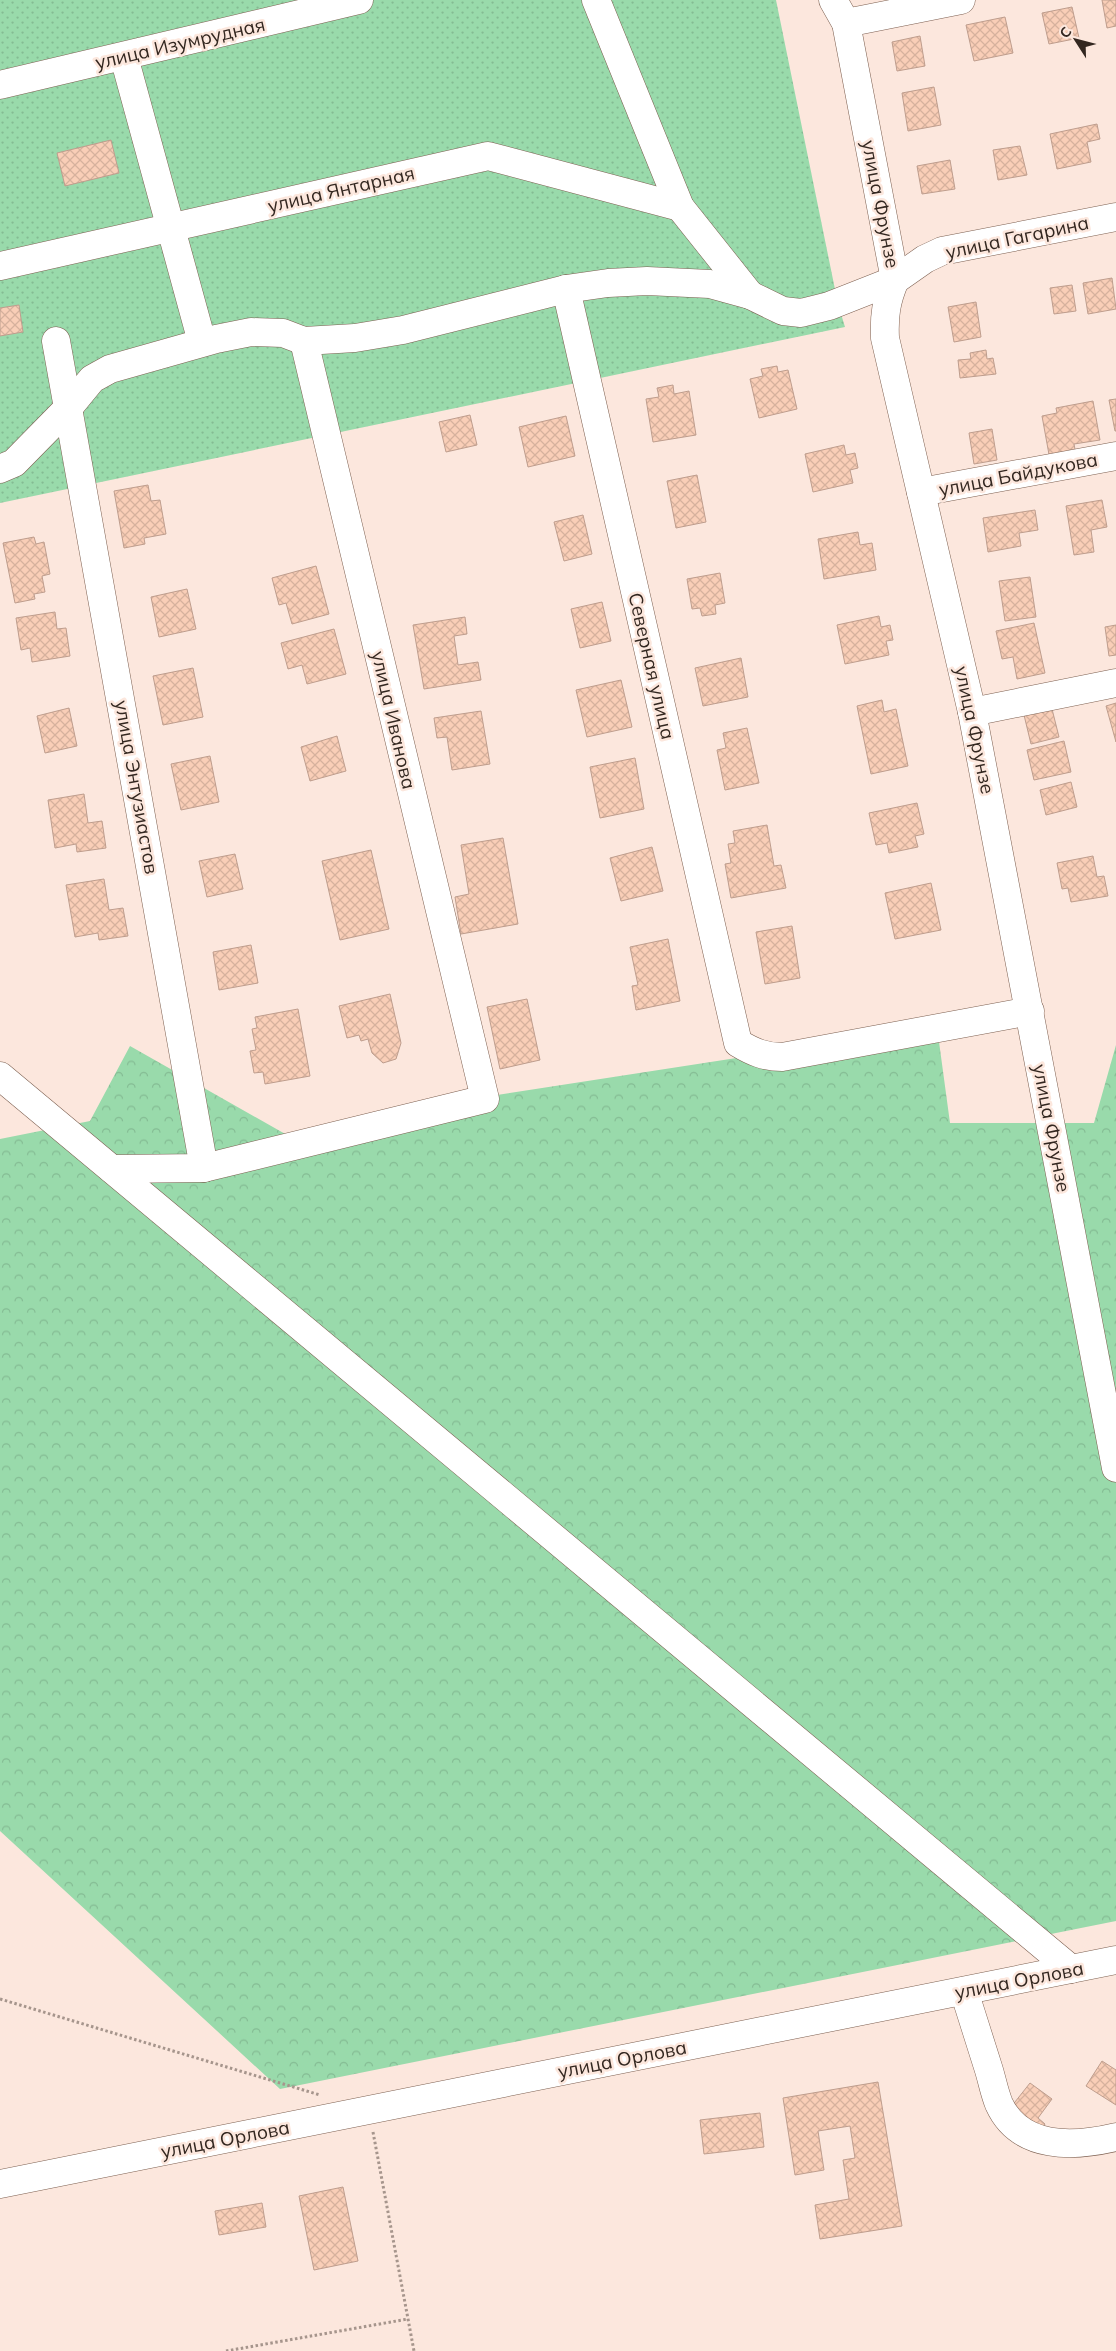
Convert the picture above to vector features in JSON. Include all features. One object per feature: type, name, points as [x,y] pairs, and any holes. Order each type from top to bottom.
[{"type":"street","name":"улица Изумрудная","points":[[0,85],[359,0]]},
{"type":"street","points":[[596,0],[680,207],[750,295]]},
{"type":"street","points":[[840,12],[961,0]]},
{"type":"street","name":"улица Фрунзе","points":[[840,12],[895,280],[884,312],[885,338],[972,712],[1116,1468]]},
{"type":"street","points":[[124,57],[202,342]]},
{"type":"street","name":"улица Янтарная","points":[[0,266],[488,156],[680,207]]},
{"type":"street","name":"улица Гагарина","points":[[304,341],[355,338],[403,330],[566,289],[608,283],[677,282],[710,284],[750,295],[783,311],[801,313],[829,306],[895,280],[925,259],[942,251],[1116,216]]},
{"type":"street","name":"Северная улица","points":[[566,289],[738,1043],[751,1051],[768,1057],[782,1057],[1030,1011]]},
{"type":"street","points":[[0,469],[14,463],[69,407],[92,379],[110,369],[202,342],[251,332],[283,333],[304,341]]},
{"type":"street","name":"улица Энтузиастов","points":[[56,341],[204,1168]]},
{"type":"street","name":"улица Иванова","points":[[204,1168],[485,1099],[304,341]]},
{"type":"street","name":"улица Байдукова","points":[[921,492],[1116,456]]},
{"type":"street","points":[[972,712],[1116,683]]},
{"type":"street","points":[[0,1076],[1071,1969]]},
{"type":"street","points":[[112,1169],[204,1168]]},
{"type":"street","name":"улица Орлова","points":[[0,2184],[1116,1960]]},
{"type":"street","points":[[964,1991],[999,2104],[1014,2126],[1032,2137],[1050,2143],[1089,2143],[1116,2137]]},
{"type":"path","points":[[0,1998],[324,2096]]},
{"type":"path","points":[[369,2110],[414,2351]]},
{"type":"path","points":[[226,2351],[408,2319]]},
{"type":"green space","points":[[0,0],[776,0],[838,304],[845,327],[0,503]]},
{"type":"green space","points":[[937,1027],[950,1123],[1094,1123],[1116,1045],[1116,1921],[280,2089],[0,1831],[0,1139],[90,1121],[130,1046],[287,1135],[380,1113]]},
{"type":"building","points":[[1102,0],[1116,0],[1116,26],[1107,28]]},
{"type":"building","points":[[1072,7],[1079,38],[1049,44],[1042,13]]},
{"type":"building","points":[[1005,17],[1013,53],[974,61],[966,25]]},
{"type":"building","points":[[920,36],[925,66],[897,71],[892,42]]},
{"type":"building","points":[[934,87],[941,125],[908,131],[902,93]]},
{"type":"building","points":[[1097,124],[1100,139],[1087,142],[1091,162],[1057,169],[1050,134]]},
{"type":"building","points":[[111,140],[119,173],[65,186],[57,153]]},
{"type":"building","points":[[1020,146],[1027,175],[998,180],[993,150]]},
{"type":"building","points":[[950,160],[955,189],[922,194],[917,166]]},
{"type":"building","points":[[1112,278],[1116,309],[1088,314],[1083,283]]},
{"type":"building","points":[[1072,285],[1076,311],[1054,314],[1050,288]]},
{"type":"building","points":[[976,302],[981,337],[954,342],[948,307]]},
{"type":"building","points":[[19,305],[23,332],[0,336],[0,308]]},
{"type":"building","points":[[986,350],[987,359],[993,358],[996,374],[960,378],[958,360],[971,359],[970,353]]},
{"type":"building","points":[[777,366],[778,372],[788,370],[797,409],[759,418],[750,379],[763,376],[761,369]]},
{"type":"building","points":[[673,385],[674,394],[689,391],[696,435],[653,442],[646,399],[659,397],[657,388]]},
{"type":"building","points":[[1116,399],[1116,431],[1115,431],[1109,400]]},
{"type":"building","points":[[1093,401],[1100,440],[1074,444],[1076,455],[1050,460],[1042,416],[1057,413],[1056,408]]},
{"type":"building","points":[[470,415],[477,445],[446,452],[439,422]]},
{"type":"building","points":[[566,416],[575,456],[528,467],[519,427]]},
{"type":"building","points":[[992,429],[997,460],[974,464],[969,433]]},
{"type":"building","points":[[844,445],[846,455],[855,453],[858,468],[850,470],[853,483],[813,492],[805,454]]},
{"type":"building","points":[[697,475],[706,522],[676,528],[667,481]]},
{"type":"building","points":[[148,485],[151,501],[160,500],[166,534],[144,538],[145,544],[124,548],[114,491]]},
{"type":"building","points":[[1102,500],[1107,527],[1091,530],[1094,552],[1074,555],[1066,506]]},
{"type":"building","points":[[1035,510],[1038,530],[1019,533],[1021,546],[988,552],[983,518]]},
{"type":"building","points":[[583,515],[592,554],[564,561],[554,522]]},
{"type":"building","points":[[858,532],[860,545],[872,543],[876,570],[824,579],[818,539]]},
{"type":"building","points":[[34,537],[36,544],[44,542],[50,574],[42,576],[45,592],[34,594],[35,599],[15,603],[3,543]]},
{"type":"building","points":[[316,566],[329,614],[292,624],[286,603],[279,605],[272,578]]},
{"type":"building","points":[[720,573],[725,603],[715,605],[716,614],[702,616],[700,608],[692,609],[687,579]]},
{"type":"building","points":[[1030,577],[1036,617],[1005,621],[999,581]]},
{"type":"building","points":[[187,589],[196,629],[159,637],[151,597]]},
{"type":"building","points":[[602,602],[611,641],[580,648],[571,609]]},
{"type":"building","points":[[55,612],[57,629],[66,628],[70,656],[32,662],[30,648],[21,650],[16,618]]},
{"type":"building","points":[[879,616],[881,627],[890,625],[893,640],[886,641],[889,655],[845,664],[837,625]]},
{"type":"building","points":[[465,617],[467,634],[454,636],[458,665],[478,662],[481,680],[424,689],[413,625]]},
{"type":"building","points":[[1034,623],[1045,673],[1017,679],[1013,657],[1002,659],[996,631]]},
{"type":"building","points":[[1116,625],[1116,655],[1109,656],[1105,627]]},
{"type":"building","points":[[334,629],[346,674],[307,684],[302,665],[288,669],[281,643]]},
{"type":"building","points":[[741,658],[748,697],[703,706],[695,668]]},
{"type":"building","points":[[193,668],[203,717],[163,725],[153,676]]},
{"type":"building","points":[[621,680],[632,727],[587,737],[576,690]]},
{"type":"building","points":[[882,700],[884,712],[896,709],[908,766],[871,774],[857,706]]},
{"type":"building","points":[[1116,703],[1116,742],[1106,706]]},
{"type":"building","points":[[69,708],[77,746],[45,753],[37,716]]},
{"type":"building","points":[[1052,709],[1059,737],[1031,744],[1024,715]]},
{"type":"building","points":[[481,711],[490,764],[452,770],[447,737],[437,738],[434,718]]},
{"type":"building","points":[[747,728],[759,783],[725,790],[717,750],[726,748],[723,733]]},
{"type":"building","points":[[337,736],[346,771],[310,781],[301,747]]},
{"type":"building","points":[[1064,741],[1071,772],[1034,780],[1027,750]]},
{"type":"building","points":[[210,756],[219,802],[181,810],[171,764]]},
{"type":"building","points":[[635,758],[644,809],[600,818],[590,767]]},
{"type":"building","points":[[1071,782],[1077,807],[1046,815],[1040,790]]},
{"type":"building","points":[[84,794],[88,823],[102,821],[106,848],[77,852],[76,844],[55,848],[48,800]]},
{"type":"building","points":[[917,803],[924,834],[915,836],[918,847],[889,853],[887,843],[876,845],[869,813]]},
{"type":"building","points":[[767,825],[774,866],[781,865],[786,888],[731,898],[725,864],[731,863],[728,844],[735,843],[733,831]]},
{"type":"building","points":[[503,838],[518,924],[461,934],[455,897],[469,894],[461,845]]},
{"type":"building","points":[[652,847],[663,891],[621,901],[610,858]]},
{"type":"building","points":[[371,850],[389,929],[340,940],[322,861]]},
{"type":"building","points":[[235,854],[243,889],[207,897],[199,861]]},
{"type":"building","points":[[1093,856],[1097,877],[1104,876],[1108,896],[1071,902],[1068,888],[1062,889],[1057,863]]},
{"type":"building","points":[[104,879],[109,910],[123,908],[128,936],[99,940],[98,933],[75,937],[66,885]]},
{"type":"building","points":[[931,883],[941,930],[895,939],[885,893]]},
{"type":"building","points":[[792,926],[800,978],[765,984],[756,932]]},
{"type":"building","points":[[668,939],[680,1001],[636,1010],[632,986],[638,985],[630,947]]},
{"type":"building","points":[[251,945],[258,983],[219,990],[213,952]]},
{"type":"building","points":[[390,994],[401,1043],[396,1059],[383,1063],[372,1053],[368,1039],[361,1041],[359,1035],[347,1038],[339,1006]]},
{"type":"building","points":[[527,999],[540,1060],[500,1069],[487,1007]]},
{"type":"building","points":[[298,1009],[310,1076],[265,1084],[263,1072],[254,1073],[250,1051],[256,1050],[252,1029],[257,1028],[255,1017]]},
{"type":"building","points":[[1102,2061],[1116,2070],[1116,2105],[1086,2086]]},
{"type":"building","points":[[878,2082],[902,2226],[820,2239],[815,2205],[849,2199],[843,2160],[855,2158],[850,2126],[818,2131],[824,2170],[795,2175],[783,2098]]},
{"type":"building","points":[[1030,2083],[1052,2099],[1038,2118],[1045,2124],[1041,2130],[1011,2107]]},
{"type":"building","points":[[760,2113],[764,2147],[704,2154],[700,2120]]},
{"type":"building","points":[[343,2187],[358,2261],[314,2270],[299,2196]]},
{"type":"building","points":[[262,2203],[266,2227],[219,2235],[215,2211]]}]
